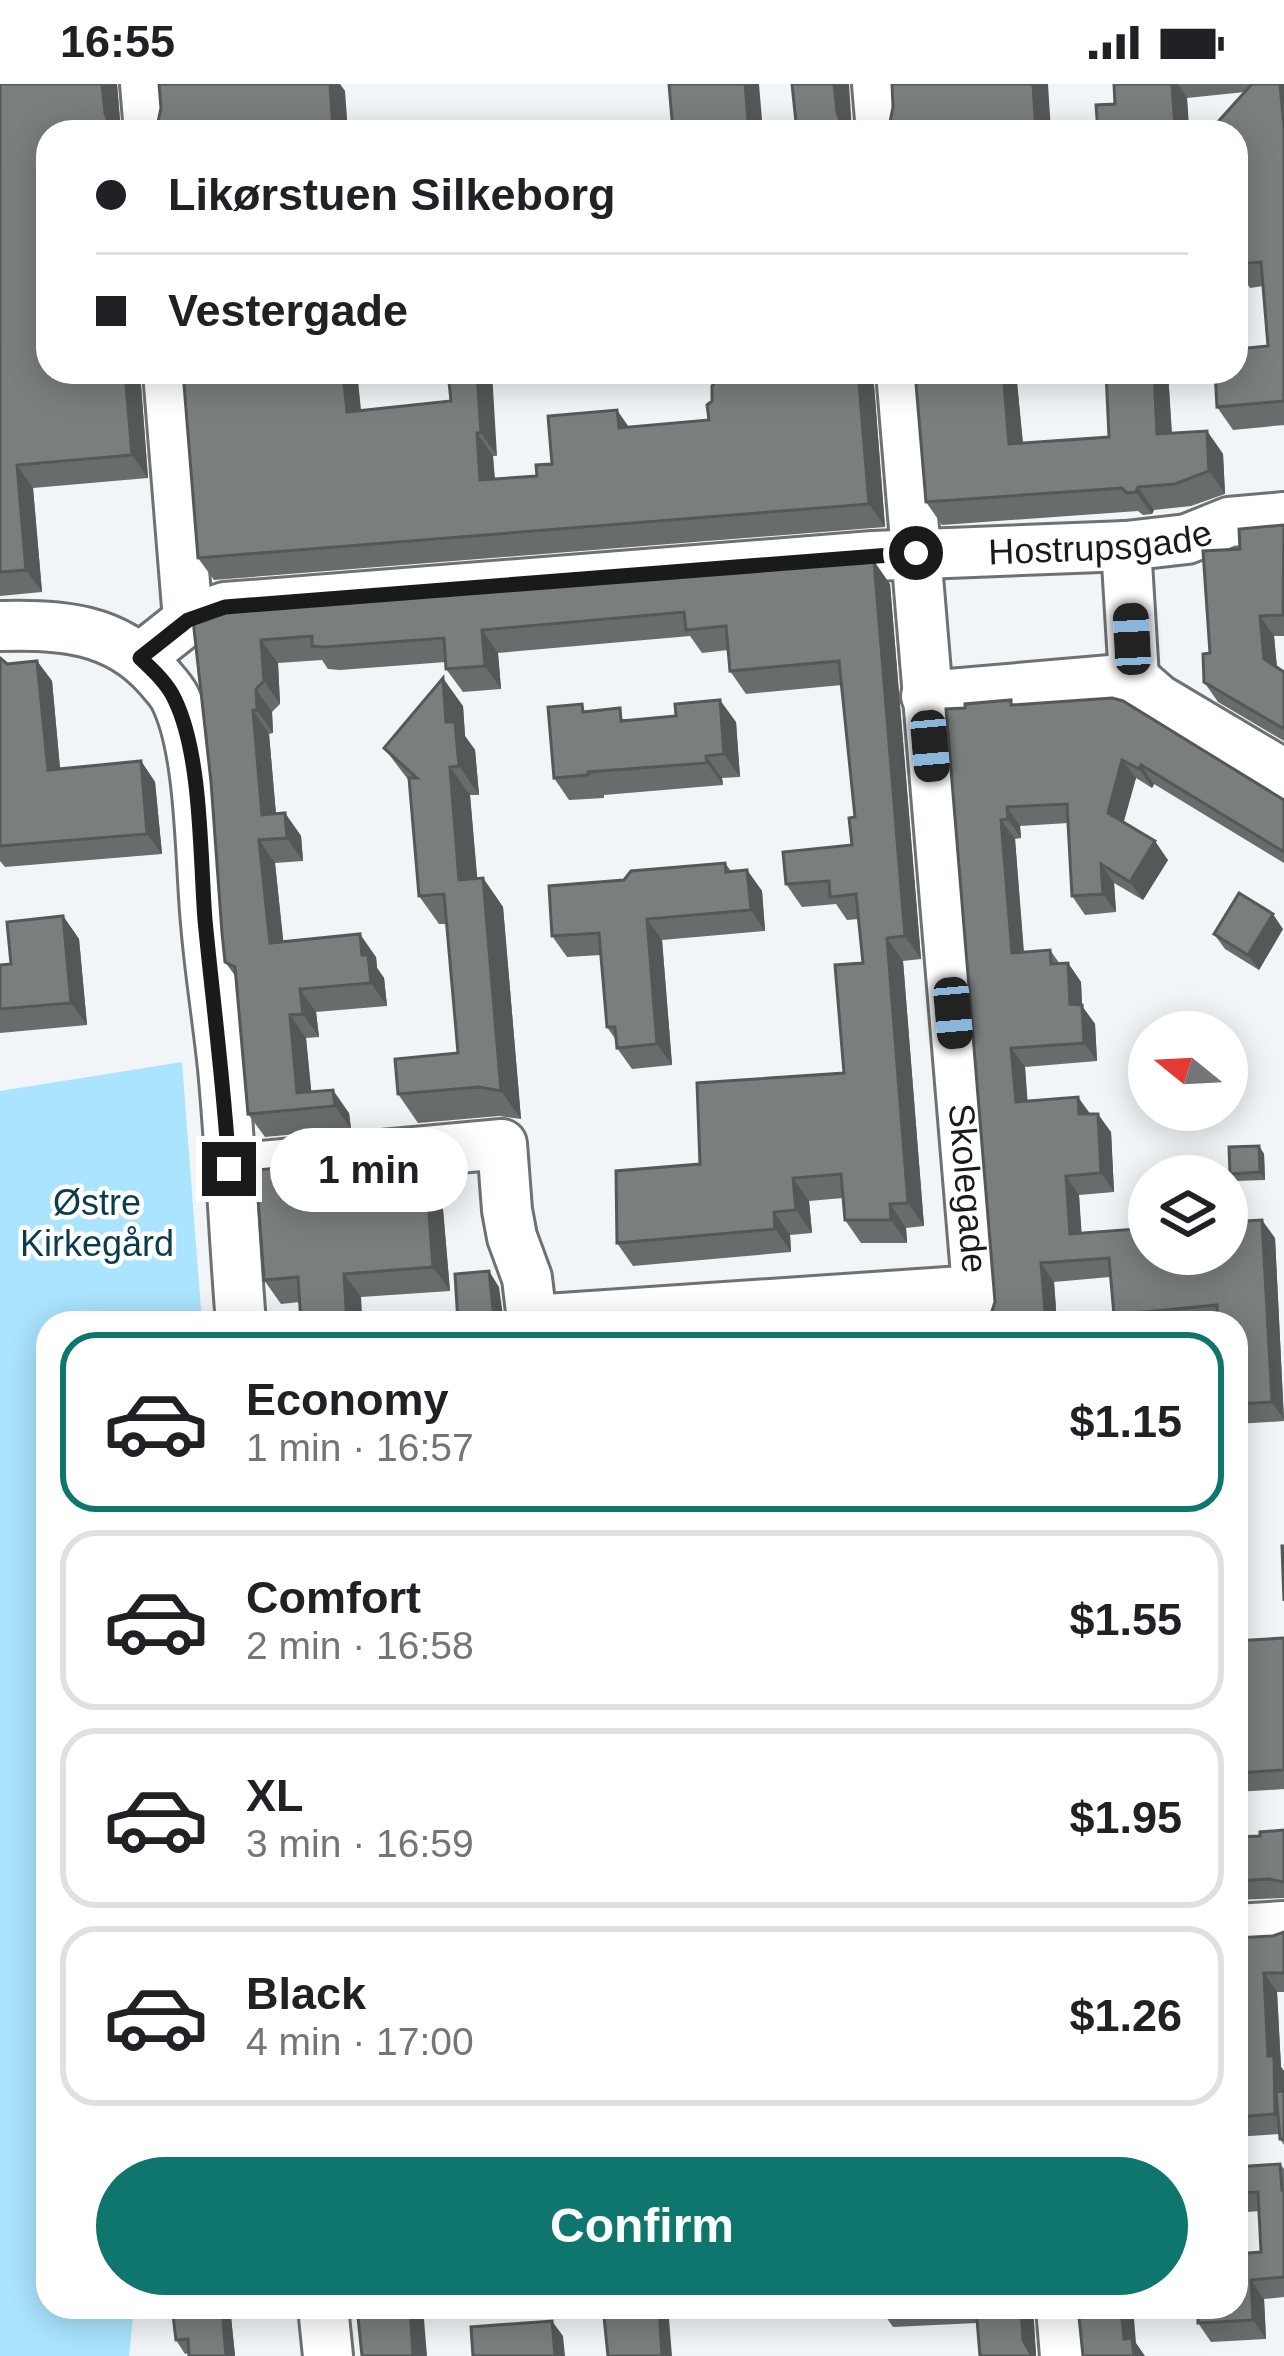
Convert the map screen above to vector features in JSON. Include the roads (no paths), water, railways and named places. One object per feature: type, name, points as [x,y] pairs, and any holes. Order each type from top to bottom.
[{"type":"street","points":[[145,84],[148,120]]},
{"type":"street","points":[[878,84],[880,120]]},
{"type":"street","points":[[169,384],[188,620]]},
{"type":"street","name":"Skolegade","points":[[902,384],[979,1306]]},
{"type":"street","name":"Hostrupsgade","points":[[140,658],[188,620],[225,607],[916,553],[1126,546],[1187,539],[1229,522],[1284,517]]},
{"type":"street","points":[[1126,546],[1134,678],[1158,699],[1284,774]]},
{"type":"street","points":[[0,626],[70,627],[118,643],[140,658],[175,698],[193,767],[223,1069],[240,1311]]},
{"type":"street","points":[[926,696],[1134,678]]},
{"type":"street","points":[[229,1169],[502,1144],[506,1210],[527,1278],[531,1311]]},
{"type":"street","points":[[819,1311],[979,1306]]},
{"type":"street","points":[[1248,1928],[1284,1926]]},
{"type":"street","points":[[324,2319],[328,2356]]},
{"type":"street","points":[[1062,2319],[1065,2356]]},
{"type":"park label","name":"Østre Kirkegård","points":[[97,1222]]}]
